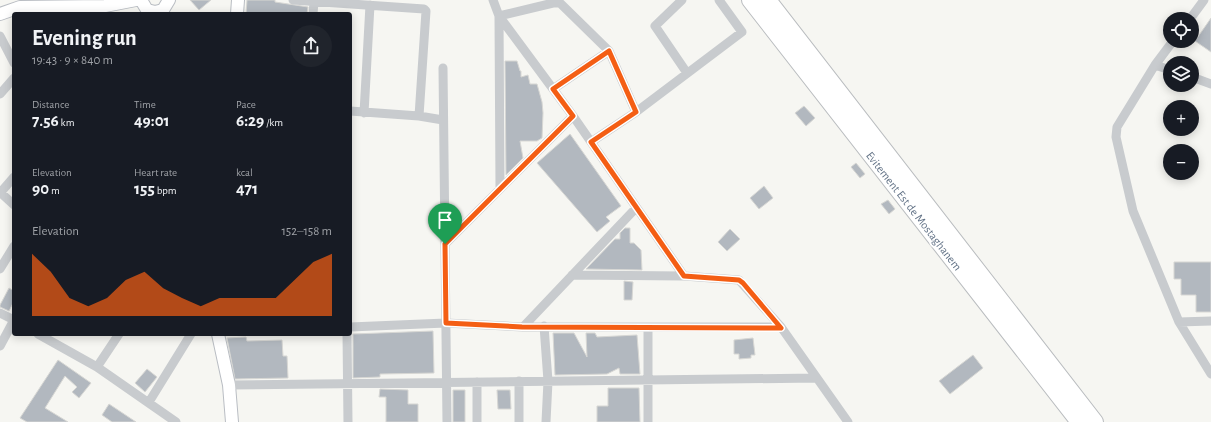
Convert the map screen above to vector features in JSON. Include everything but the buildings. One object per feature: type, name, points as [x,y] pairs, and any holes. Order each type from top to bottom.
[{"type":"highway","name":"Evitement Est de Mostaghanem","points":[[750,0],[1079,422]]},
{"type":"highway","name":"Evitement Est de Mostaghanem","points":[[768,0],[1096,422]]},
{"type":"main road","points":[[0,14],[17,4],[72,3],[105,6],[134,0],[146,10],[154,12]]},
{"type":"main road","points":[[237,12],[238,0]]},
{"type":"main road","points":[[159,12],[170,1]]},
{"type":"main road","points":[[218,336],[230,385],[232,422]]},
{"type":"street","points":[[293,0],[421,8],[426,12],[419,116]]},
{"type":"street","points":[[493,0],[499,16],[573,116],[684,276]]},
{"type":"street","points":[[682,0],[655,26],[687,73]]},
{"type":"street","points":[[591,142],[636,112],[742,32],[719,0]]},
{"type":"street","points":[[1195,12],[1204,0]]},
{"type":"street","points":[[314,12],[319,2]]},
{"type":"street","points":[[499,16],[553,3],[560,3],[609,51],[636,112]]},
{"type":"street","points":[[364,113],[370,5]]},
{"type":"street","points":[[98,12],[105,6]]},
{"type":"street","points":[[499,16],[500,188]]},
{"type":"street","points":[[0,36],[12,59]]},
{"type":"street","points":[[1168,48],[1155,65],[1117,127],[1116,137],[1133,211],[1179,322],[1211,374]]},
{"type":"street","points":[[553,89],[609,51]]},
{"type":"street","points":[[1155,65],[1163,68]]},
{"type":"street","points":[[443,68],[447,422]]},
{"type":"street","points":[[0,94],[12,80]]},
{"type":"street","points":[[1199,80],[1211,84]]},
{"type":"street","points":[[352,111],[419,116],[443,120]]},
{"type":"street","points":[[445,244],[573,116]]},
{"type":"street","points":[[12,179],[0,193],[12,203]]},
{"type":"street","points":[[522,327],[636,208]]},
{"type":"street","points":[[0,269],[12,249]]},
{"type":"street","points":[[572,275],[684,276],[739,280],[781,328],[848,422]]},
{"type":"street","points":[[0,313],[12,319]]},
{"type":"street","points":[[1179,322],[1211,321]]},
{"type":"street","points":[[352,327],[446,323],[522,327],[781,328]]},
{"type":"street","points":[[0,346],[12,324]]},
{"type":"street","points":[[544,326],[548,381],[546,422]]},
{"type":"street","points":[[648,327],[648,422]]},
{"type":"street","points":[[46,336],[97,367],[176,422]]},
{"type":"street","points":[[97,367],[118,336]]},
{"type":"street","points":[[149,402],[190,336]]},
{"type":"street","points":[[347,336],[348,422]]},
{"type":"street","points":[[230,385],[816,378]]},
{"type":"street","points":[[519,381],[519,422]]},
{"type":"street","points":[[477,382],[477,422]]},
{"type":"route","points":[[609,51],[636,112],[591,142],[684,276],[739,280],[781,328],[522,327],[446,323],[445,244],[573,116],[553,89],[609,51]]}]
